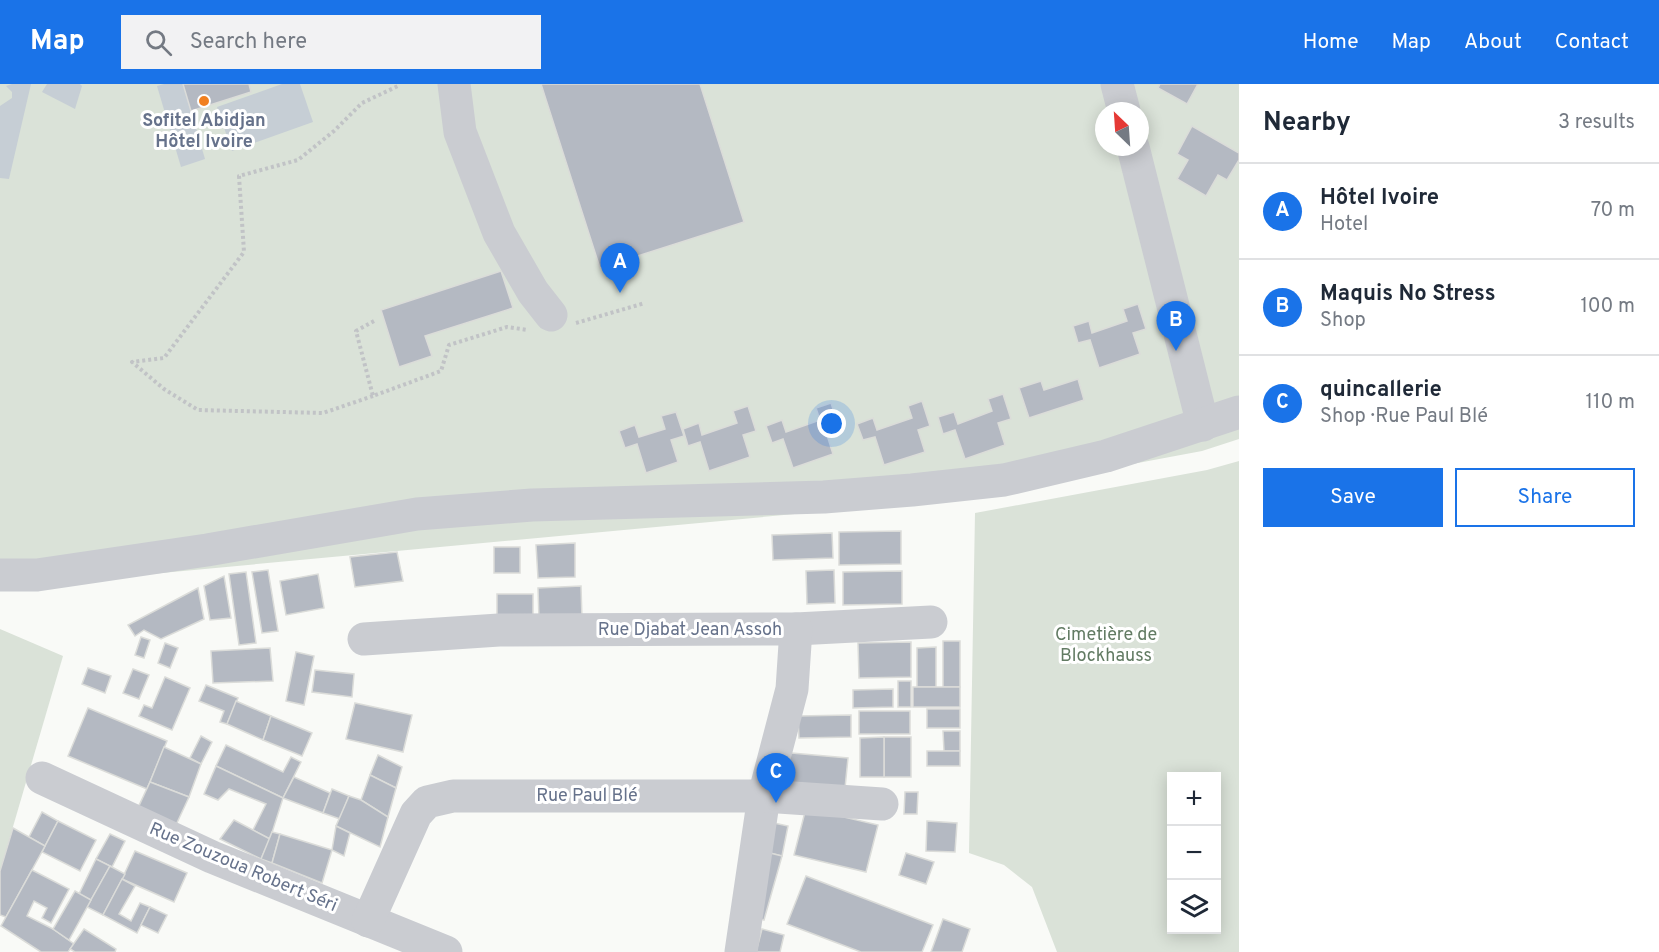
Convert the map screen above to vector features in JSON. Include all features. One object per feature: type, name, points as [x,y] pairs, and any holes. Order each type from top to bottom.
[{"type":"street","points":[[454,84],[460,132],[499,233],[553,324]]},
{"type":"street","points":[[1117,84],[1122,102]]},
{"type":"street","points":[[1135,156],[1203,424]]},
{"type":"street","points":[[0,575],[49,573],[207,550],[417,514],[532,504],[824,497],[1004,480],[1106,456],[1239,412]]},
{"type":"street","points":[[796,629],[931,622]]},
{"type":"street","name":"Rue Djabat Jean Assoh","points":[[364,639],[499,630],[796,629],[792,689],[764,796],[741,952]]},
{"type":"street","name":"Rue Zouzoua Robert Séri","points":[[42,778],[212,857],[446,952]]},
{"type":"street","name":"Rue Paul Blé","points":[[368,921],[416,814],[427,802],[453,796],[764,796],[882,804]]},
{"type":"path","points":[[397,84],[398,86],[362,103],[334,131],[298,160],[239,176],[244,252],[165,358],[132,362],[165,389],[198,411],[323,413],[441,371],[449,345],[507,327],[553,324],[645,303]]},
{"type":"path","points":[[373,396],[356,331],[374,321]]},
{"type":"green space","points":[[0,84],[1239,84],[1239,439],[1202,451],[935,501],[0,588]]},
{"type":"green space","name":"Cimetière de Blockhauss","points":[[1239,461],[1239,952],[1057,952],[1032,887],[1004,865],[969,853],[975,513],[1207,470]]},
{"type":"green space","points":[[0,629],[63,656],[0,871]]},
{"type":"shaded area","points":[[31,84],[9,179],[0,178],[0,106],[12,98],[12,92],[6,86]]},
{"type":"shaded area","points":[[47,84],[80,84],[82,86],[75,109],[42,92]]},
{"type":"shaded area","points":[[183,84],[205,159],[181,167],[157,86]]},
{"type":"shaded area","points":[[282,84],[300,84],[313,122],[232,151],[217,107]]},
{"type":"building","name":"Sofitel Abidjan Hôtel Ivoire","points":[[183,84],[249,84],[251,92],[191,111]]},
{"type":"building","points":[[541,84],[700,84],[744,222],[600,268]]},
{"type":"building","points":[[1160,84],[1198,84],[1187,104],[1158,88]]},
{"type":"building","points":[[1192,126],[1239,153],[1239,160],[1227,180],[1218,175],[1206,196],[1177,179],[1188,160],[1177,154]]},
{"type":"building","points":[[501,271],[513,308],[425,336],[432,356],[399,367],[381,310]]},
{"type":"building","points":[[1138,304],[1146,329],[1133,333],[1140,354],[1099,368],[1090,340],[1078,343],[1073,326],[1089,321],[1092,333],[1127,321],[1123,309]]},
{"type":"building","points":[[1078,379],[1084,400],[1029,418],[1019,388],[1041,381],[1044,390]]},
{"type":"building","points":[[1003,394],[1011,419],[998,423],[1005,445],[965,459],[955,430],[943,434],[938,417],[954,412],[958,424],[992,411],[988,399]]},
{"type":"building","points":[[922,401],[930,426],[918,430],[925,452],[884,465],[875,437],[863,440],[857,424],[873,418],[877,430],[912,418],[908,406]]},
{"type":"building","points":[[831,403],[839,428],[826,432],[833,454],[793,468],[783,439],[772,443],[766,426],[782,420],[786,432],[820,420],[816,408]]},
{"type":"building","points":[[748,406],[756,431],[743,435],[750,457],[709,471],[700,442],[688,446],[683,429],[699,423],[702,435],[737,423],[733,411]]},
{"type":"building","points":[[676,412],[684,436],[671,440],[678,462],[646,473],[637,444],[625,448],[619,431],[635,425],[639,437],[665,429],[661,416]]},
{"type":"building","points":[[901,531],[901,564],[839,565],[839,532]]},
{"type":"building","points":[[832,533],[833,558],[773,560],[772,535]]},
{"type":"building","points":[[575,543],[575,577],[538,578],[536,545]]},
{"type":"building","points":[[494,547],[520,547],[520,573],[494,573]]},
{"type":"building","points":[[397,552],[403,581],[355,587],[350,557]]},
{"type":"building","points":[[268,570],[278,631],[262,633],[252,572]]},
{"type":"building","points":[[834,570],[835,603],[807,604],[806,571]]},
{"type":"building","points":[[902,571],[902,604],[843,605],[843,572]]},
{"type":"building","points":[[246,572],[256,643],[239,645],[229,574]]},
{"type":"building","points":[[318,574],[324,608],[286,615],[280,581]]},
{"type":"building","points":[[224,576],[231,618],[210,620],[204,586]]},
{"type":"building","points":[[581,586],[582,619],[539,620],[538,588]]},
{"type":"building","points":[[198,588],[204,619],[161,639],[144,630],[135,636],[128,625]]},
{"type":"building","points":[[497,594],[533,594],[533,619],[497,618]]},
{"type":"building","points":[[141,637],[150,640],[144,658],[135,655]]},
{"type":"building","points":[[943,641],[960,641],[960,687],[943,687]]},
{"type":"building","points":[[911,642],[911,677],[859,678],[858,643]]},
{"type":"building","points":[[165,643],[178,648],[170,668],[158,663]]},
{"type":"building","points":[[936,647],[936,687],[917,687],[917,648]]},
{"type":"building","points":[[270,648],[273,681],[213,683],[211,651]]},
{"type":"building","points":[[296,652],[314,656],[304,705],[286,701]]},
{"type":"building","points":[[88,668],[111,676],[105,693],[82,684]]},
{"type":"building","points":[[133,669],[149,675],[139,699],[123,693]]},
{"type":"building","points":[[315,670],[354,674],[352,697],[312,692]]},
{"type":"building","points":[[165,677],[190,688],[172,730],[139,716],[144,705],[152,708]]},
{"type":"building","points":[[898,681],[911,681],[911,707],[898,707]]},
{"type":"building","points":[[206,685],[238,698],[227,724],[220,722],[224,711],[199,701]]},
{"type":"building","points":[[913,687],[960,687],[960,707],[913,707]]},
{"type":"building","points":[[893,689],[893,707],[853,708],[853,690]]},
{"type":"building","points":[[236,701],[271,716],[263,740],[227,724]]},
{"type":"building","points":[[355,703],[412,715],[403,752],[346,739]]},
{"type":"building","points":[[88,708],[167,741],[147,789],[68,756]]},
{"type":"building","points":[[927,709],[960,709],[960,728],[927,728]]},
{"type":"building","points":[[859,711],[910,711],[910,734],[859,734]]},
{"type":"building","points":[[851,715],[851,737],[799,738],[798,716]]},
{"type":"building","points":[[271,716],[312,733],[302,756],[263,740]]},
{"type":"building","points":[[943,731],[960,731],[960,751],[944,751]]},
{"type":"building","points":[[201,736],[212,742],[201,764],[190,758]]},
{"type":"building","points":[[884,737],[911,737],[911,777],[884,777]]},
{"type":"building","points":[[884,737],[884,777],[860,777],[860,738]]},
{"type":"building","points":[[226,745],[283,772],[291,757],[301,762],[283,798],[216,766]]},
{"type":"building","points":[[164,747],[201,764],[189,797],[150,782]]},
{"type":"building","points":[[927,751],[960,751],[960,766],[927,766]]},
{"type":"building","points":[[780,752],[848,758],[845,788],[777,782]]},
{"type":"building","points":[[378,755],[402,767],[396,788],[370,775]]},
{"type":"building","points":[[216,766],[283,798],[270,839],[253,830],[266,804],[229,789],[218,800],[204,794]]},
{"type":"building","points":[[370,775],[396,788],[388,817],[361,800]]},
{"type":"building","points":[[294,777],[330,793],[323,813],[283,798]]},
{"type":"building","points":[[150,782],[189,797],[175,827],[137,810]]},
{"type":"building","points":[[332,789],[349,796],[340,819],[323,813]]},
{"type":"building","points":[[905,792],[918,792],[917,814],[904,814]]},
{"type":"building","points":[[349,796],[361,800],[388,817],[380,847],[336,826]]},
{"type":"building","points":[[806,808],[878,825],[866,872],[794,855]]},
{"type":"building","points":[[42,812],[58,821],[45,846],[29,837]]},
{"type":"building","points":[[234,820],[270,839],[261,859],[220,839]]},
{"type":"building","points":[[58,821],[96,840],[80,871],[42,852]]},
{"type":"building","points":[[927,821],[957,823],[955,852],[926,851]]},
{"type":"building","points":[[774,823],[788,826],[782,856],[766,852]]},
{"type":"building","points":[[336,826],[350,833],[344,856],[332,850]]},
{"type":"building","points":[[13,828],[45,846],[6,917],[0,915],[0,871]]},
{"type":"building","points":[[272,832],[280,834],[272,863],[261,859]]},
{"type":"building","points":[[110,834],[125,841],[112,867],[96,859]]},
{"type":"building","points":[[280,834],[332,850],[322,883],[272,863]]},
{"type":"building","points":[[135,851],[187,873],[174,902],[122,879]]},
{"type":"building","points":[[766,852],[782,856],[764,920],[749,916]]},
{"type":"building","points":[[906,853],[934,862],[926,884],[899,875]]},
{"type":"building","points":[[96,859],[110,866],[91,900],[79,894]]},
{"type":"building","points":[[110,866],[125,874],[103,915],[87,907]]},
{"type":"building","points":[[32,870],[69,889],[51,923],[42,918],[47,908],[34,901],[27,916],[53,929],[74,944],[68,952],[41,952],[1,926]]},
{"type":"building","points":[[806,876],[933,925],[922,952],[861,952],[787,924]]},
{"type":"building","points":[[122,879],[135,886],[119,914],[131,921],[140,903],[150,907],[137,933],[103,915]]},
{"type":"building","points":[[75,891],[91,900],[69,940],[53,929]]},
{"type":"building","points":[[150,907],[167,915],[158,933],[141,925]]},
{"type":"building","points":[[943,919],[970,929],[962,952],[931,952]]},
{"type":"building","points":[[84,929],[116,949],[115,952],[75,952],[70,949]]},
{"type":"building","points":[[762,929],[784,935],[780,952],[756,952]]},
{"type":"place","name":"Sofitel Abidjan Hôtel Ivoire","points":[[204,101]]},
{"type":"place","name":"Hôtel Ivoire","points":[[620,293]]},
{"type":"place","name":"Maquis No Stress","points":[[1176,351]]},
{"type":"place","name":"quincallerie","points":[[776,803]]}]
